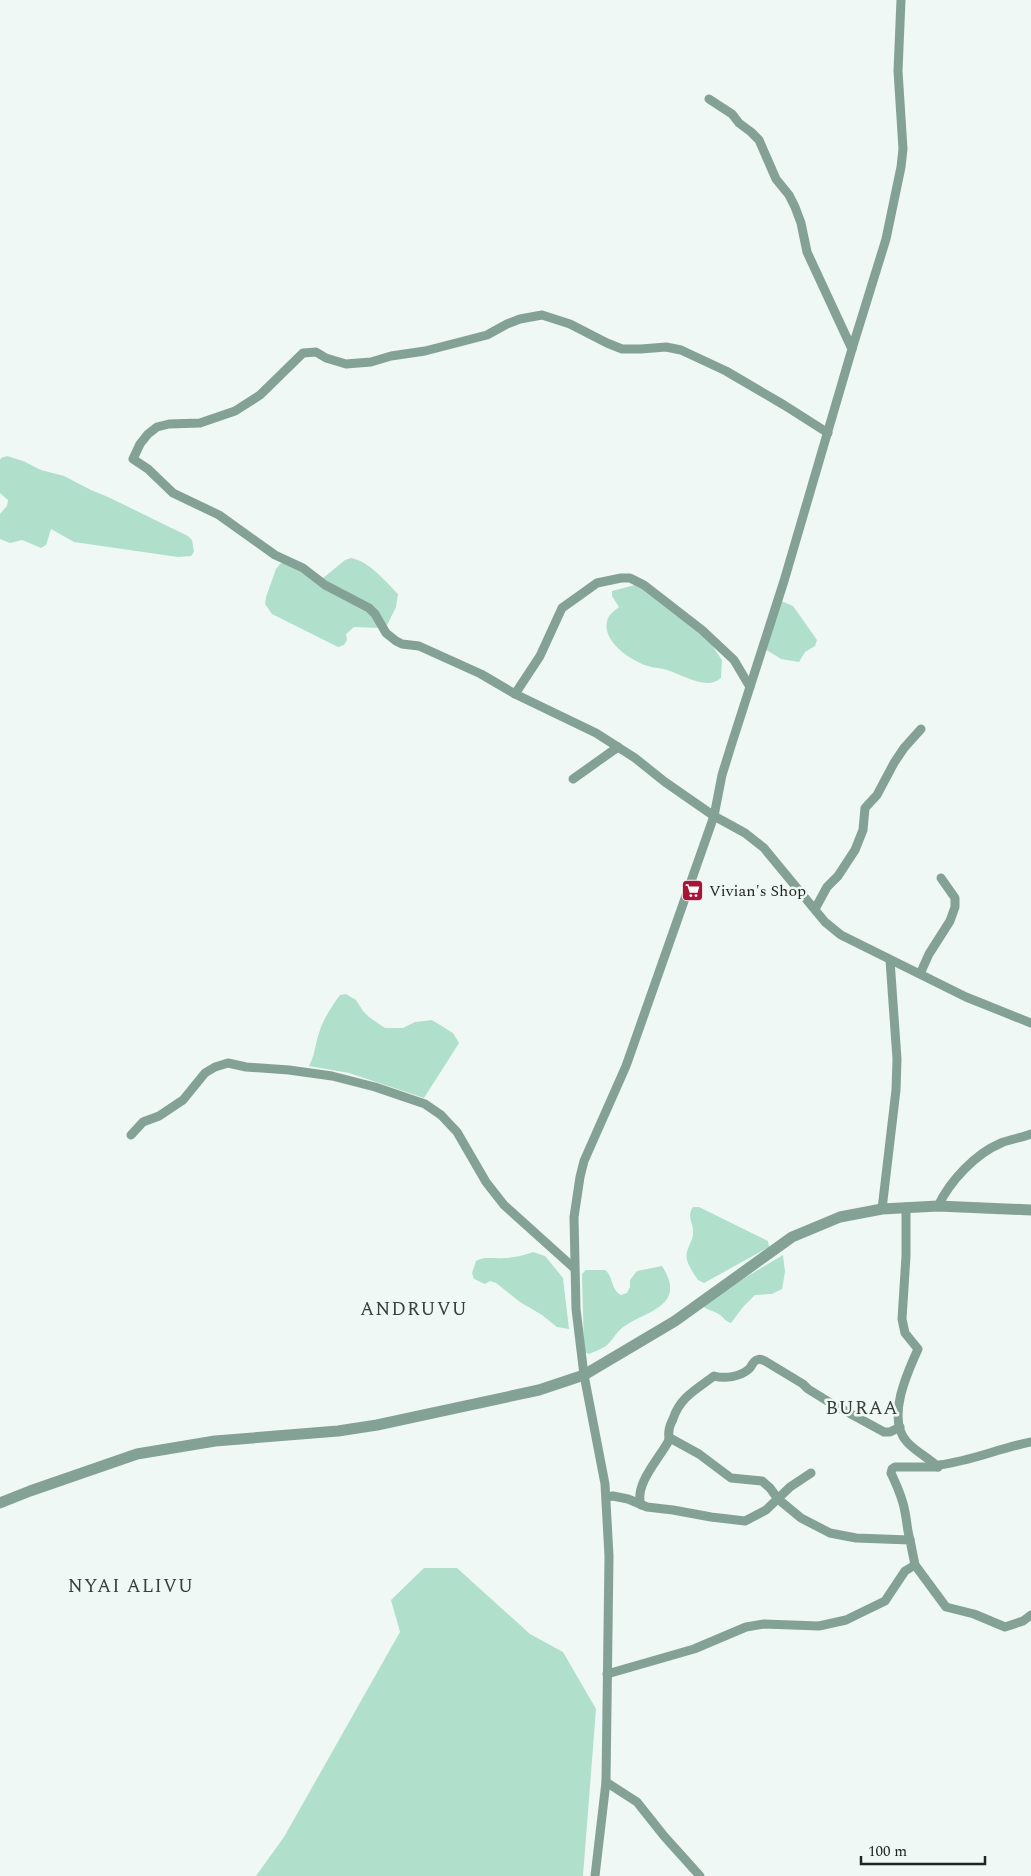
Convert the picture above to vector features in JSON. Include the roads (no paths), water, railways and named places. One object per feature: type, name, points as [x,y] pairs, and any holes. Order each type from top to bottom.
[{"type":"street","points":[[595,1876],[606,1782],[606,1674],[609,1588],[607,1497],[584,1375],[576,1309],[574,1217],[580,1176],[584,1160],[629,1058],[714,816],[722,775],[784,581],[886,239],[901,167],[902,134],[898,71],[901,0]]},
{"type":"street","points":[[709,99],[732,114],[739,124],[752,132],[759,140],[776,179],[789,195],[795,207],[801,223],[807,252],[852,349]]},
{"type":"street","points":[[828,433],[726,371],[681,350],[622,348],[607,343],[565,322],[542,315],[520,319],[487,335],[425,351],[392,356],[371,362],[346,364],[326,358],[316,352],[304,353],[260,395],[235,411],[200,424],[168,424],[157,427],[140,444],[133,459],[148,469],[173,493],[214,512],[275,555],[303,568],[326,584],[365,605],[375,614],[386,633],[396,641],[402,644],[416,645],[480,674],[516,694],[596,733],[618,747],[714,816],[745,833],[764,848],[815,909],[841,935],[966,997],[1031,1024]]},
{"type":"street","points":[[516,694],[540,656],[562,608],[598,583],[621,578],[630,578],[644,585],[702,630],[734,660],[750,687]]},
{"type":"street","points":[[815,909],[829,884],[844,868],[860,840],[865,808],[877,795],[904,748],[921,729]]},
{"type":"street","points":[[573,779],[618,747]]},
{"type":"street","points":[[920,974],[956,907],[955,898],[941,878]]},
{"type":"street","points":[[882,1209],[896,1090],[890,960]]},
{"type":"street","points":[[131,1135],[143,1122],[159,1116],[184,1100],[205,1073],[215,1067],[228,1063],[332,1076],[375,1087],[425,1104],[442,1115],[457,1132],[495,1196],[514,1216],[574,1268]]},
{"type":"street","points":[[938,1206],[950,1188],[971,1164],[983,1154],[1004,1142],[1031,1134]]},
{"type":"street","points":[[0,1503],[137,1454],[215,1441],[321,1433],[377,1425],[539,1390],[584,1375],[675,1321],[792,1237],[840,1217],[882,1209],[906,1207],[938,1206],[1031,1210]]},
{"type":"street","points":[[906,1207],[906,1256],[902,1319],[906,1333],[918,1349],[904,1382],[898,1415],[900,1427],[906,1441],[938,1467]]},
{"type":"street","points":[[641,1505],[638,1498],[641,1486],[670,1438],[669,1430],[678,1408],[694,1389],[714,1376],[727,1377],[740,1374],[748,1369],[756,1360],[760,1359],[804,1384],[808,1389],[873,1427],[884,1432],[890,1432],[900,1427]]},
{"type":"street","points":[[670,1438],[699,1454],[732,1478],[762,1481],[778,1499],[807,1522],[840,1536],[910,1540]]},
{"type":"street","points":[[1031,1442],[938,1467],[895,1467],[891,1473],[900,1491],[906,1513],[907,1531],[916,1565],[946,1607],[974,1614],[1005,1627],[1023,1621],[1031,1615]]},
{"type":"street","points":[[607,1497],[613,1496],[647,1507],[711,1518],[745,1521],[760,1514],[790,1487],[811,1473]]},
{"type":"street","points":[[606,1674],[694,1649],[746,1627],[764,1624],[819,1626],[846,1620],[885,1601],[905,1571],[916,1565]]},
{"type":"street","points":[[606,1782],[637,1802],[700,1876]]},
{"type":"place","name":"Vivian's Shop","points":[[693,891]]},
{"type":"district","name":"ANDRUVU","points":[[414,1309]]},
{"type":"district","name":"BURAA","points":[[862,1408]]},
{"type":"district","name":"NYAI ALIVU","points":[[131,1586]]}]
